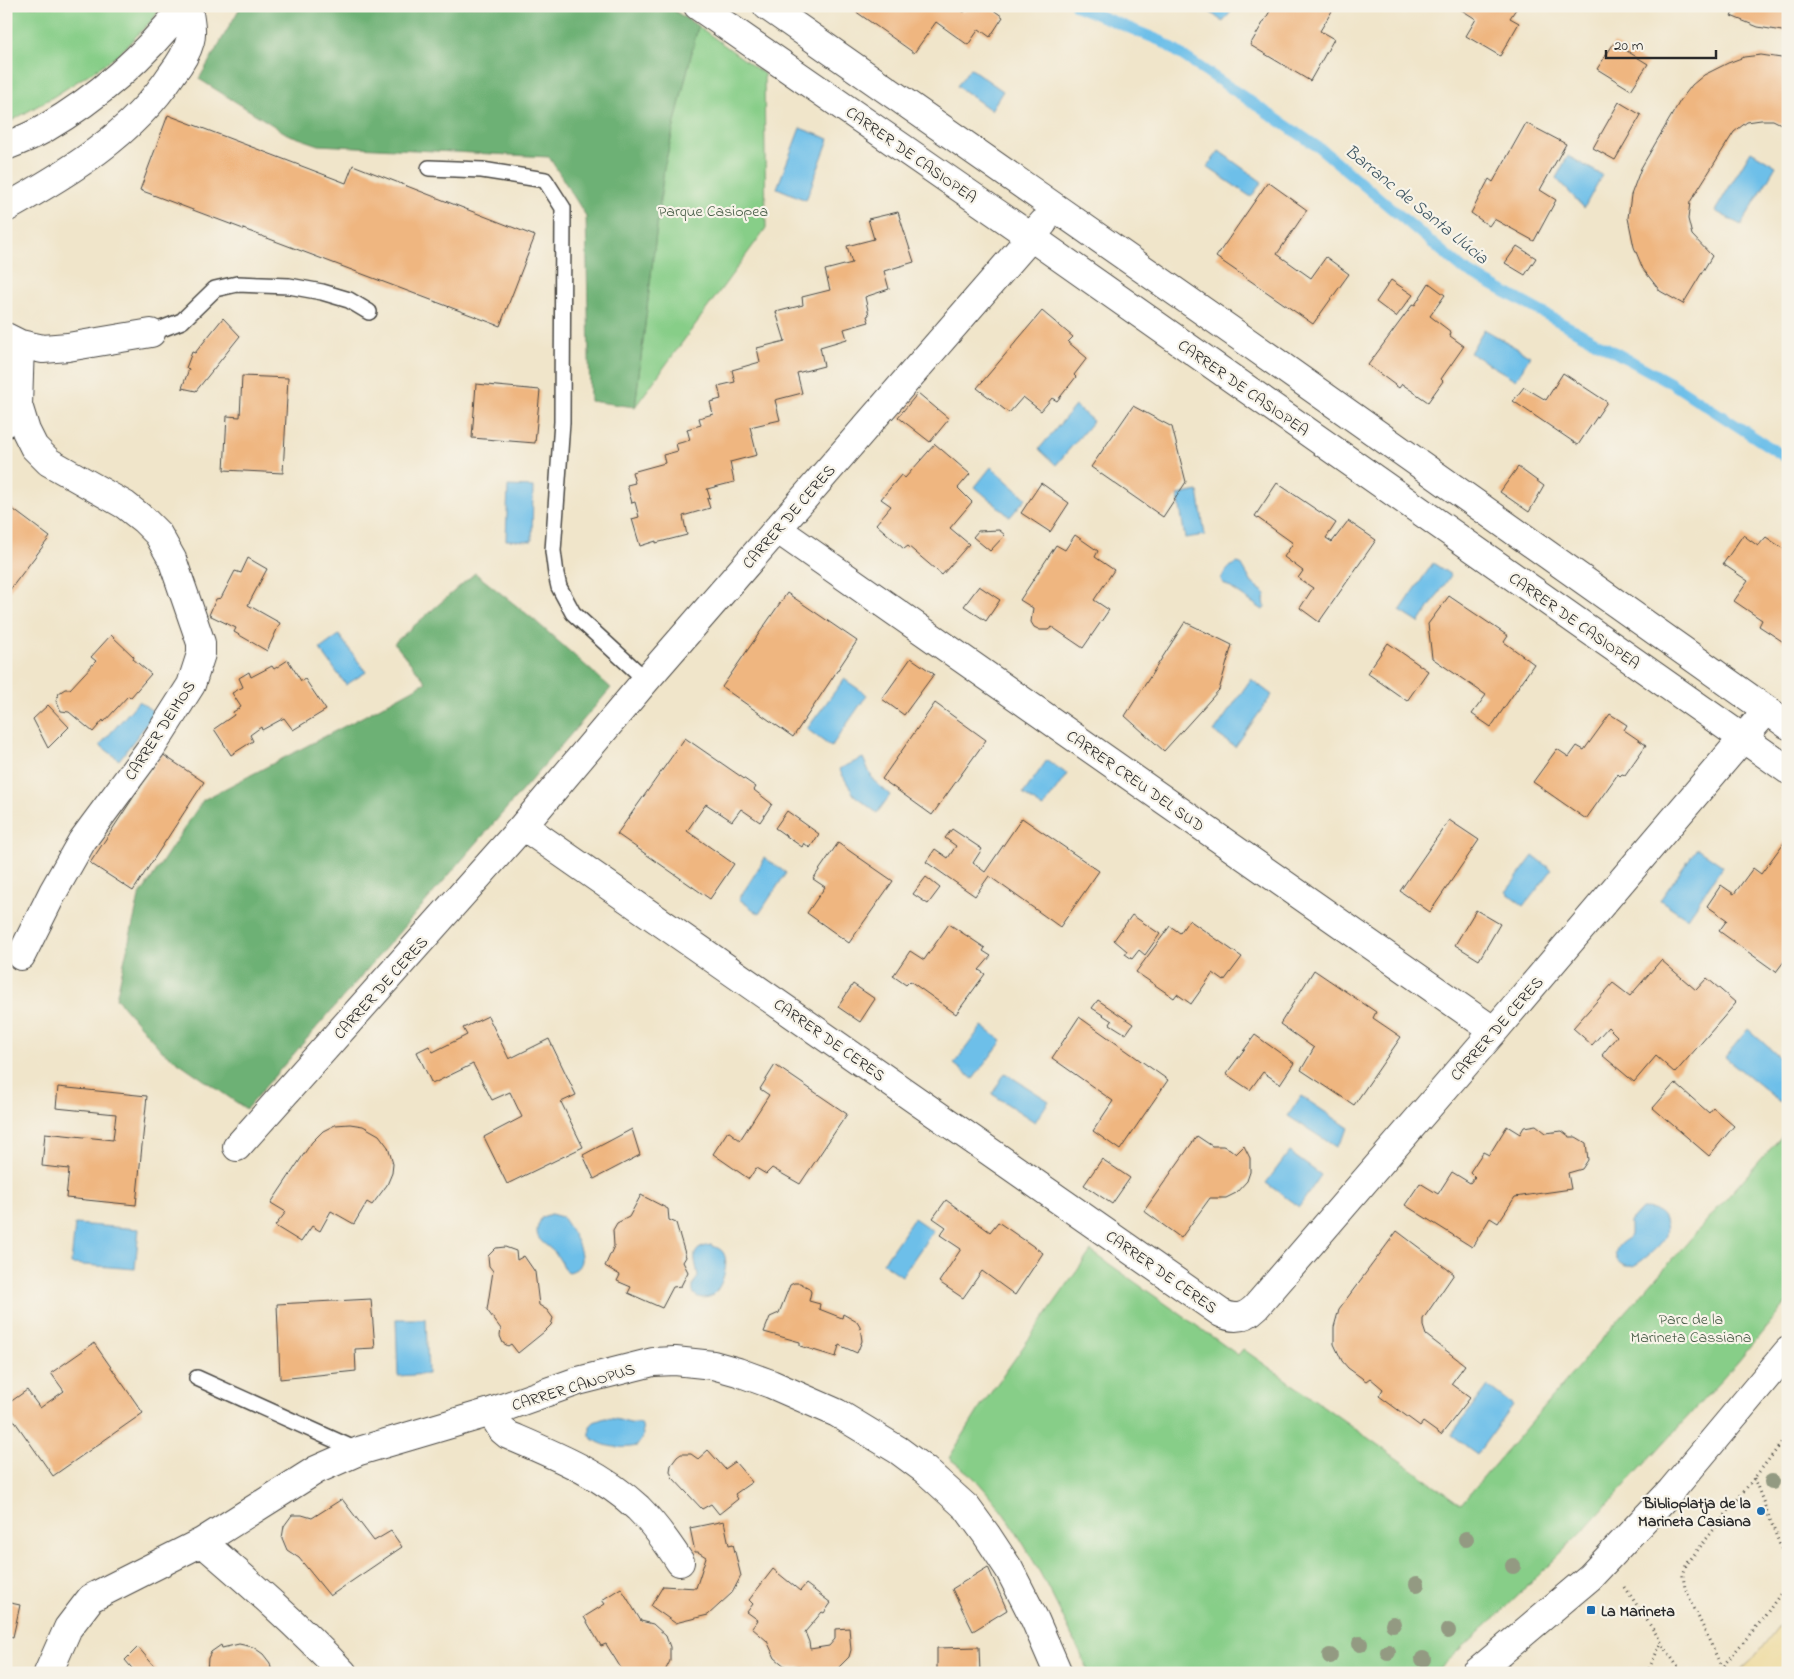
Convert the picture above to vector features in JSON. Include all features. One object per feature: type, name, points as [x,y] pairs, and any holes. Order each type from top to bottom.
[{"type":"street","points":[[6,146],[44,129],[95,96],[135,62],[162,34],[184,6]]},
{"type":"street","points":[[6,208],[95,154],[126,129],[162,91],[191,40],[188,6]]},
{"type":"street","name":"CARRER DE CASIOPEA","points":[[698,6],[1031,236],[1788,770]]},
{"type":"street","points":[[767,6],[1348,412],[1777,717]]},
{"type":"street","name":"CARRER DE CERES","points":[[237,1147],[523,826],[646,680],[1056,208]]},
{"type":"street","name":"CARRER DEIMOS","points":[[21,956],[53,892],[82,841],[151,748],[191,684],[201,654],[201,643],[172,559],[158,534],[125,505],[49,462],[34,446],[26,430],[18,405],[13,340],[43,349],[68,347],[151,333]]},
{"type":"street","name":"CARRER CREU DEL SUD","points":[[777,529],[1494,1031]]},
{"type":"street","name":"CARRER DE CERES","points":[[523,826],[1213,1307],[1234,1318],[1249,1314],[1256,1307],[1743,738],[1777,717]]},
{"type":"street","points":[[1476,1673],[1590,1577],[1671,1491],[1788,1351]]},
{"type":"street","name":"CARRER CANOPUS","points":[[48,1673],[68,1628],[91,1598],[202,1542],[316,1470],[359,1451],[491,1412],[578,1381],[653,1362],[676,1361],[713,1365],[738,1372],[837,1412],[898,1450],[925,1470],[967,1508],[1009,1569],[1035,1620],[1058,1673]]},
{"type":"street","points":[[491,1412],[502,1430],[508,1435],[573,1464],[637,1506],[665,1540],[680,1562]]},
{"type":"street","points":[[202,1542],[272,1602],[343,1673]]},
{"type":"lane","points":[[429,168],[482,170],[545,180],[564,208],[562,422],[553,551],[556,574],[559,587],[573,613],[646,680]]},
{"type":"lane","points":[[151,333],[182,320],[215,289],[237,284],[289,286],[322,292],[349,300],[369,312]]},
{"type":"lane","points":[[6,430],[18,405]]},
{"type":"lane","points":[[197,1378],[359,1451]]},
{"type":"path","points":[[1722,1668],[1685,1588],[1683,1576],[1686,1565],[1788,1435]]},
{"type":"path","points":[[1754,1478],[1788,1566]]},
{"type":"path","points":[[1606,1560],[1677,1666],[1684,1673]]},
{"type":"path","points":[[1717,1673],[1762,1620],[1788,1583]]},
{"type":"path","points":[[1647,1673],[1662,1642]]},
{"type":"green space","points":[[6,6],[162,6],[154,18],[117,56],[53,97],[6,124]]},
{"type":"green space","points":[[241,6],[667,6],[698,26],[664,168],[635,407],[590,401],[586,216],[549,157],[319,145],[287,134],[199,79]]},
{"type":"green space","name":"Parque Casiopea","points":[[698,26],[764,74],[766,228],[635,407],[664,168]]},
{"type":"green space","points":[[475,573],[532,618],[611,688],[246,1109],[162,1051],[116,998],[139,897],[203,800],[426,682],[394,643]]},
{"type":"green space","name":"Parc de la Marineta Cassiana","points":[[1788,1129],[1788,1301],[1737,1363],[1585,1529],[1520,1594],[1435,1673],[1088,1673],[1086,1665],[1051,1593],[1011,1524],[978,1482],[949,1458],[980,1408],[1091,1251],[1238,1355],[1243,1349],[1461,1504],[1601,1340]]},
{"type":"sand","points":[[1788,1614],[1788,1673],[1738,1673],[1752,1660]]},
{"type":"water","points":[[1202,6],[1229,6],[1233,9],[1223,22]]},
{"type":"water","points":[[970,68],[1003,91],[991,110],[957,86]]},
{"type":"water","points":[[800,128],[829,139],[806,200],[777,188]]},
{"type":"water","points":[[1219,151],[1262,182],[1251,197],[1207,167]]},
{"type":"water","points":[[1751,151],[1776,166],[1741,225],[1715,211]]},
{"type":"water","points":[[1568,156],[1602,175],[1584,208],[1556,178]]},
{"type":"water","points":[[1484,329],[1530,356],[1516,380],[1470,353]]},
{"type":"water","points":[[1075,406],[1093,421],[1056,465],[1039,449]]},
{"type":"water","points":[[991,467],[1026,498],[1010,517],[975,487]]},
{"type":"water","points":[[508,486],[533,487],[532,541],[506,540]]},
{"type":"water","points":[[1198,491],[1205,535],[1185,538],[1178,495]]},
{"type":"water","points":[[1237,563],[1241,564],[1252,583],[1266,594],[1263,610],[1222,582],[1221,579],[1226,572]]},
{"type":"water","points":[[1433,563],[1451,575],[1419,623],[1400,611]]},
{"type":"water","points":[[339,635],[366,672],[346,685],[320,649]]},
{"type":"water","points":[[844,679],[867,695],[831,747],[807,729]]},
{"type":"water","points":[[1251,679],[1272,695],[1235,747],[1214,732]]},
{"type":"water","points":[[139,701],[155,713],[119,760],[100,745]]},
{"type":"water","points":[[863,758],[873,780],[890,795],[877,813],[854,795],[839,769]]},
{"type":"water","points":[[1047,760],[1067,774],[1043,808],[1023,794]]},
{"type":"water","points":[[1697,848],[1723,866],[1687,918],[1660,900]]},
{"type":"water","points":[[1533,856],[1552,870],[1524,906],[1506,892]]},
{"type":"water","points":[[765,858],[786,873],[759,914],[739,899]]},
{"type":"water","points":[[982,1026],[1002,1041],[973,1079],[954,1064]]},
{"type":"water","points":[[1748,1029],[1786,1063],[1788,1061],[1788,1092],[1780,1102],[1725,1057]]},
{"type":"water","points":[[1005,1073],[1049,1101],[1035,1122],[992,1094]]},
{"type":"water","points":[[1301,1096],[1349,1128],[1336,1147],[1288,1116]]},
{"type":"water","points":[[1289,1152],[1321,1175],[1299,1207],[1266,1183]]},
{"type":"water","points":[[1642,1209],[1653,1210],[1661,1214],[1666,1223],[1666,1235],[1656,1248],[1640,1262],[1632,1266],[1620,1264],[1616,1258],[1616,1251],[1620,1244],[1630,1237],[1630,1222]]},
{"type":"water","points":[[551,1214],[562,1217],[579,1247],[581,1263],[577,1268],[569,1272],[563,1267],[560,1259],[554,1252],[538,1236],[538,1225],[542,1217]]},
{"type":"water","points":[[914,1218],[933,1231],[902,1276],[883,1263]]},
{"type":"water","points":[[75,1224],[139,1229],[135,1269],[71,1264]]},
{"type":"water","points":[[711,1245],[721,1250],[725,1255],[724,1274],[713,1295],[707,1298],[700,1297],[694,1294],[693,1291],[698,1277],[695,1256],[698,1249]]},
{"type":"water","points":[[396,1319],[426,1319],[428,1374],[398,1376]]},
{"type":"water","points":[[1488,1386],[1513,1405],[1477,1454],[1451,1435]]},
{"type":"water","points":[[605,1418],[642,1425],[643,1436],[637,1446],[612,1447],[600,1443],[590,1436],[590,1426],[594,1422]]},
{"type":"building","points":[[848,6],[956,6],[964,12],[968,6],[988,6],[1003,17],[990,37],[979,29],[968,45],[936,22],[914,53]]},
{"type":"building","points":[[1273,6],[1335,6],[1320,31],[1334,39],[1310,81],[1250,45]]},
{"type":"building","points":[[1461,6],[1518,6],[1510,18],[1519,23],[1500,56],[1466,36],[1476,19],[1460,9]]},
{"type":"building","points":[[1737,6],[1788,6],[1788,32],[1758,27],[1731,16]]},
{"type":"building","points":[[1614,43],[1648,64],[1631,90],[1597,69]]},
{"type":"building","points":[[1761,55],[1788,59],[1788,125],[1787,127],[1773,120],[1761,120],[1747,122],[1734,132],[1690,202],[1688,219],[1692,235],[1712,256],[1683,304],[1660,291],[1643,269],[1634,247],[1628,218],[1631,195],[1641,168],[1680,101],[1692,85],[1704,75],[1728,63],[1744,57]]},
{"type":"building","points":[[1619,102],[1641,115],[1615,160],[1593,148]]},
{"type":"building","points":[[168,115],[346,183],[353,165],[535,236],[500,326],[140,190]]},
{"type":"building","points":[[1526,123],[1566,144],[1540,190],[1556,200],[1534,241],[1494,219],[1489,226],[1471,213],[1489,179],[1493,182]]},
{"type":"building","points":[[1268,182],[1307,210],[1277,254],[1311,278],[1326,257],[1349,274],[1313,324],[1216,257]]},
{"type":"building","points":[[898,212],[914,262],[884,271],[889,289],[865,297],[869,322],[844,329],[847,339],[820,347],[824,366],[797,373],[802,393],[775,400],[780,420],[750,427],[757,455],[730,462],[734,482],[707,489],[710,498],[707,499],[710,508],[683,516],[687,535],[640,546],[632,519],[639,517],[635,502],[632,503],[627,485],[635,483],[632,472],[665,463],[663,455],[678,451],[676,444],[690,440],[687,429],[701,425],[699,418],[713,414],[710,402],[721,399],[718,386],[735,382],[732,370],[760,362],[757,348],[785,341],[776,312],[803,305],[802,297],[830,290],[825,270],[852,263],[847,246],[874,239],[868,219]]},
{"type":"building","points":[[1517,246],[1536,258],[1525,275],[1505,263]]},
{"type":"building","points":[[1391,280],[1413,295],[1396,317],[1376,302]]},
{"type":"building","points":[[1429,283],[1445,295],[1430,316],[1451,332],[1450,336],[1464,346],[1441,379],[1443,381],[1428,402],[1402,384],[1399,388],[1368,365],[1413,304],[1415,305]]},
{"type":"building","points":[[1042,311],[1073,337],[1068,342],[1087,358],[1074,375],[1076,377],[1057,401],[1052,398],[1041,411],[1023,397],[1009,413],[977,388]]},
{"type":"building","points":[[223,318],[240,336],[196,391],[182,388],[189,369],[186,368],[192,352],[195,353]]},
{"type":"building","points":[[1563,373],[1607,402],[1578,445],[1513,401],[1524,387],[1546,400]]},
{"type":"building","points":[[242,376],[288,378],[283,473],[224,470],[227,416],[240,417]]},
{"type":"building","points":[[476,384],[540,390],[535,443],[472,438]]},
{"type":"building","points":[[918,393],[949,419],[930,442],[898,417]]},
{"type":"building","points":[[1133,406],[1172,427],[1186,482],[1163,517],[1091,467]]},
{"type":"building","points":[[935,444],[970,474],[958,488],[972,502],[950,528],[969,544],[942,575],[908,546],[904,549],[876,524],[891,506],[881,499],[901,475],[905,478]]},
{"type":"building","points":[[1518,467],[1544,486],[1529,512],[1500,492]]},
{"type":"building","points":[[1041,483],[1069,503],[1050,532],[1021,513]]},
{"type":"building","points":[[1277,483],[1336,523],[1326,538],[1332,542],[1348,521],[1376,540],[1319,622],[1300,608],[1313,588],[1298,578],[1303,571],[1284,557],[1293,543],[1255,516]]},
{"type":"building","points":[[6,504],[50,537],[6,595]]},
{"type":"building","points":[[999,530],[1005,535],[990,551],[973,537],[978,531]]},
{"type":"building","points":[[1075,535],[1098,551],[1095,557],[1114,570],[1094,600],[1109,610],[1083,648],[1052,627],[1048,630],[1040,630],[1034,627],[1031,622],[1033,608],[1020,600],[1056,545],[1065,550]]},
{"type":"building","points":[[1743,535],[1758,546],[1766,537],[1788,552],[1788,645],[1759,626],[1762,620],[1734,601],[1748,581],[1723,564]]},
{"type":"building","points":[[248,558],[267,569],[248,605],[280,623],[267,651],[234,632],[236,628],[209,615],[216,599],[221,598],[235,571],[241,573]]},
{"type":"building","points":[[979,586],[1000,600],[986,621],[964,606]]},
{"type":"building","points":[[787,593],[857,641],[793,737],[722,687]]},
{"type":"building","points":[[1449,596],[1508,636],[1504,642],[1534,664],[1491,727],[1472,714],[1486,695],[1432,658],[1428,624]]},
{"type":"building","points":[[1185,622],[1232,645],[1219,690],[1164,751],[1125,716]]},
{"type":"building","points":[[111,635],[134,657],[133,659],[151,674],[131,697],[128,696],[93,732],[69,712],[61,711],[56,701],[59,693],[65,689],[70,689],[96,661],[91,657]]},
{"type":"building","points":[[1388,643],[1428,671],[1407,701],[1367,673]]},
{"type":"building","points":[[911,658],[934,674],[904,715],[882,699]]},
{"type":"building","points":[[288,660],[301,681],[305,679],[326,710],[293,730],[284,718],[262,730],[261,727],[250,735],[253,741],[231,755],[214,729],[234,715],[233,712],[241,707],[232,693],[243,687],[239,678],[249,672],[251,677],[272,666],[274,669]]},
{"type":"building","points":[[935,703],[986,740],[932,815],[882,779]]},
{"type":"building","points":[[48,705],[69,727],[48,748],[33,719]]},
{"type":"building","points":[[1610,714],[1627,725],[1624,730],[1646,745],[1625,775],[1622,774],[1620,776],[1618,774],[1586,819],[1533,782],[1557,749],[1569,757],[1577,746],[1584,750]]},
{"type":"building","points":[[685,738],[756,787],[754,790],[772,804],[760,822],[741,809],[732,821],[706,804],[687,831],[734,864],[710,899],[617,834]]},
{"type":"building","points":[[162,754],[204,782],[133,891],[90,863]]},
{"type":"building","points":[[787,811],[819,834],[810,848],[804,843],[802,847],[775,828]]},
{"type":"building","points":[[1022,818],[1099,871],[1060,927],[989,876],[975,896],[926,862],[935,849],[948,858],[956,846],[945,838],[952,829],[982,849],[973,863],[985,872]]},
{"type":"building","points":[[1449,820],[1479,840],[1430,912],[1400,891]]},
{"type":"building","points":[[1788,837],[1788,956],[1776,972],[1719,931],[1727,920],[1707,906],[1721,885],[1734,894],[1753,868],[1761,874]]},
{"type":"building","points":[[838,843],[893,881],[849,943],[807,913],[825,887],[813,879]]},
{"type":"building","points":[[926,877],[940,888],[928,904],[913,894]]},
{"type":"building","points":[[1476,910],[1500,924],[1479,960],[1455,945]]},
{"type":"building","points":[[1132,915],[1160,934],[1145,955],[1139,950],[1132,959],[1125,954],[1127,951],[1114,940]]},
{"type":"building","points":[[1189,920],[1242,957],[1224,981],[1213,973],[1191,1004],[1177,994],[1174,998],[1136,972],[1170,926],[1180,933]]},
{"type":"building","points":[[949,924],[985,948],[983,951],[991,956],[979,970],[985,974],[956,1014],[910,981],[906,985],[893,976],[910,951],[924,960]]},
{"type":"building","points":[[1661,960],[1696,990],[1707,978],[1736,1003],[1675,1073],[1656,1056],[1634,1082],[1602,1055],[1617,1036],[1608,1027],[1592,1045],[1573,1028],[1613,983],[1630,996]]},
{"type":"building","points":[[1314,970],[1376,1012],[1373,1018],[1401,1037],[1354,1105],[1301,1070],[1314,1048],[1280,1024]]},
{"type":"building","points":[[853,984],[875,999],[860,1022],[838,1007]]},
{"type":"building","points":[[1098,1000],[1133,1024],[1126,1034],[1110,1024],[1112,1021],[1092,1008]]},
{"type":"building","points":[[488,1016],[509,1059],[549,1039],[576,1095],[561,1102],[583,1147],[507,1184],[484,1137],[522,1117],[510,1092],[492,1100],[473,1064],[432,1084],[417,1052],[429,1046],[433,1052],[467,1035],[463,1028]]},
{"type":"building","points":[[1079,1017],[1168,1080],[1120,1150],[1093,1131],[1113,1101],[1052,1058]]},
{"type":"building","points":[[1255,1035],[1294,1063],[1280,1084],[1263,1072],[1250,1090],[1226,1074]]},
{"type":"building","points":[[775,1065],[847,1114],[800,1184],[772,1168],[766,1174],[756,1168],[749,1179],[713,1154],[728,1131],[740,1140],[769,1095],[760,1089]]},
{"type":"building","points":[[1675,1083],[1709,1113],[1713,1108],[1734,1126],[1709,1156],[1653,1108]]},
{"type":"building","points":[[58,1087],[147,1096],[136,1205],[66,1198],[69,1169],[42,1166],[45,1133],[113,1140],[116,1114],[56,1108]]},
{"type":"building","points":[[350,1124],[363,1126],[379,1135],[388,1147],[393,1164],[392,1173],[387,1185],[372,1205],[367,1202],[354,1224],[331,1211],[320,1231],[312,1226],[301,1242],[275,1226],[286,1212],[271,1203],[312,1142],[323,1131],[335,1125]]},
{"type":"building","points":[[1536,1125],[1546,1133],[1562,1131],[1570,1137],[1576,1137],[1586,1143],[1588,1160],[1582,1169],[1568,1173],[1571,1189],[1515,1197],[1498,1223],[1490,1218],[1472,1247],[1405,1205],[1420,1183],[1438,1194],[1452,1172],[1470,1183],[1475,1177],[1470,1172],[1483,1152],[1489,1155],[1507,1126],[1520,1134],[1524,1127]]},
{"type":"building","points":[[632,1129],[640,1155],[594,1179],[583,1155]]},
{"type":"building","points":[[1197,1136],[1212,1146],[1223,1146],[1236,1154],[1244,1146],[1250,1158],[1250,1172],[1247,1181],[1236,1193],[1226,1198],[1210,1198],[1181,1238],[1144,1211]]},
{"type":"building","points":[[1102,1159],[1130,1178],[1112,1204],[1084,1185]]},
{"type":"building","points":[[641,1195],[668,1209],[669,1220],[676,1223],[686,1257],[683,1262],[688,1272],[681,1286],[673,1287],[662,1308],[628,1293],[631,1287],[617,1281],[620,1275],[605,1266],[614,1246],[613,1230],[617,1223],[629,1217]]},
{"type":"building","points":[[946,1200],[990,1232],[998,1222],[1043,1253],[1015,1295],[982,1271],[963,1298],[939,1282],[961,1249],[940,1235],[946,1227],[933,1218]]},
{"type":"building","points":[[1397,1231],[1454,1274],[1423,1319],[1426,1335],[1465,1365],[1451,1384],[1470,1398],[1441,1435],[1423,1422],[1420,1426],[1379,1396],[1383,1389],[1370,1378],[1366,1381],[1348,1368],[1342,1361],[1334,1344],[1334,1327],[1339,1309]]},
{"type":"building","points":[[505,1247],[516,1251],[517,1260],[524,1256],[535,1272],[539,1305],[547,1310],[553,1318],[551,1325],[544,1332],[518,1353],[511,1344],[508,1346],[503,1343],[500,1336],[501,1329],[487,1310],[493,1271],[489,1266],[488,1256],[496,1248]]},
{"type":"building","points":[[800,1283],[809,1288],[811,1292],[809,1301],[820,1304],[819,1309],[842,1318],[843,1314],[857,1322],[860,1327],[862,1341],[857,1353],[839,1345],[836,1357],[800,1346],[800,1342],[764,1332],[770,1317],[779,1313],[790,1285]]},
{"type":"building","points":[[371,1299],[375,1348],[355,1349],[356,1371],[280,1379],[277,1304]]},
{"type":"building","points":[[94,1343],[143,1413],[53,1476],[6,1409],[6,1405],[27,1390],[40,1408],[64,1391],[51,1373]]},
{"type":"building","points":[[708,1450],[725,1469],[735,1462],[752,1482],[735,1494],[738,1499],[719,1514],[711,1504],[702,1509],[672,1477],[670,1471],[671,1465],[681,1454],[691,1454],[698,1459]]},
{"type":"building","points":[[342,1499],[374,1541],[391,1531],[402,1547],[330,1596],[299,1558],[287,1550],[282,1538],[284,1526],[292,1515],[312,1518]]},
{"type":"building","points":[[724,1521],[729,1545],[733,1544],[741,1576],[732,1593],[708,1615],[675,1623],[651,1606],[663,1586],[696,1588],[706,1557],[695,1552],[690,1528]]},
{"type":"building","points":[[988,1567],[1007,1610],[973,1631],[952,1589]]},
{"type":"building","points":[[773,1569],[800,1591],[806,1584],[831,1603],[805,1632],[810,1649],[829,1646],[835,1639],[835,1629],[849,1628],[851,1650],[849,1657],[837,1669],[810,1672],[799,1666],[786,1667],[775,1658],[767,1641],[752,1628],[758,1620],[747,1612],[753,1604],[749,1600]]},
{"type":"building","points":[[621,1588],[641,1621],[653,1624],[666,1636],[670,1647],[670,1661],[664,1673],[624,1673],[606,1644],[601,1646],[584,1617],[605,1604],[602,1600]]},
{"type":"building","points":[[6,1602],[20,1605],[13,1637],[6,1635]]},
{"type":"building","points":[[239,1644],[253,1647],[263,1654],[270,1663],[272,1673],[207,1673],[208,1658],[211,1652],[221,1645],[222,1648]]},
{"type":"building","points":[[138,1647],[160,1673],[136,1673],[125,1660]]},
{"type":"building","points":[[979,1647],[980,1673],[937,1673],[937,1648]]},
{"type":"waterway","name":"Barranc de Santa Llúcia","points":[[1076,6],[1161,41],[1321,149],[1463,269],[1671,383],[1788,459]]},
{"type":"place","name":"Biblioplatja de la Marineta Casiana","points":[[1761,1511]]},
{"type":"place","name":"La Marineta","points":[[1591,1610]]}]
